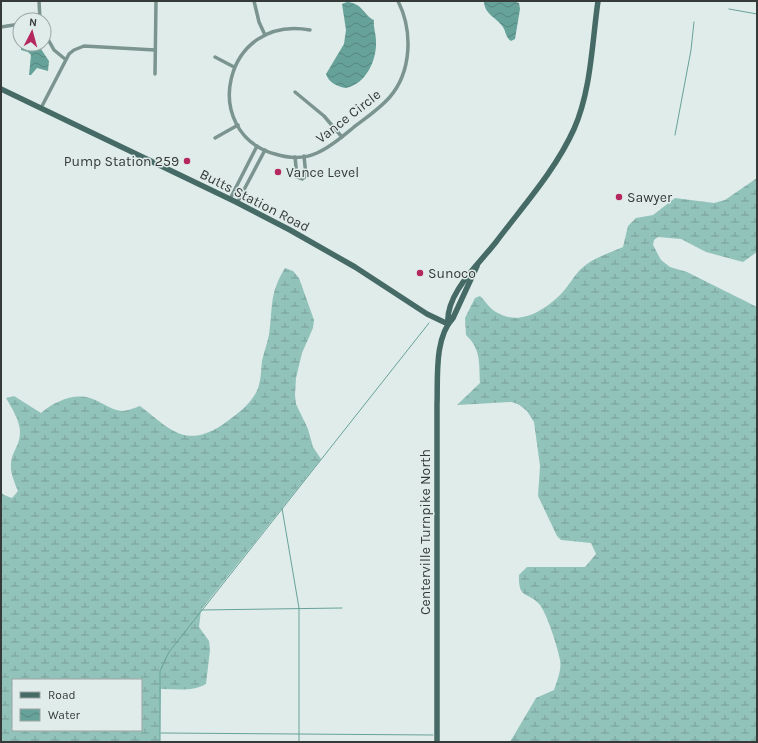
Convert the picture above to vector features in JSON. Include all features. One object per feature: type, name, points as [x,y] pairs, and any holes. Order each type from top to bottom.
[{"type":"main road","name":"Centerville Turnpike North","points":[[437,742],[437,405],[439,359],[448,324],[447,316],[452,302],[469,273],[477,266],[549,170],[567,143],[574,129],[586,88],[598,1]]},
{"type":"main road","name":"Butts Station Road","points":[[1,89],[238,203],[324,249],[427,314],[448,324]]},
{"type":"street","points":[[39,1],[40,12]]},
{"type":"street","points":[[155,74],[156,1]]},
{"type":"street","points":[[254,1],[259,22],[265,35]]},
{"type":"street","name":"Vance Circle","points":[[310,30],[288,28],[265,35],[248,47],[234,67],[230,82],[229,99],[233,116],[238,126],[257,146],[281,156],[304,156],[327,148],[389,98],[404,72],[407,56],[408,38],[406,19],[398,1]]},
{"type":"street","points":[[1,27],[12,25]]},
{"type":"street","points":[[41,108],[66,59],[74,50],[84,46],[155,50]]},
{"type":"street","points":[[52,47],[66,59]]},
{"type":"street","points":[[215,57],[234,67]]},
{"type":"street","points":[[295,92],[324,116],[342,137]]},
{"type":"street","points":[[216,138],[238,126]]},
{"type":"street","points":[[230,199],[257,146]]},
{"type":"street","points":[[238,203],[265,150]]},
{"type":"street","points":[[295,157],[296,174],[297,177],[302,179],[306,176],[304,156]]},
{"type":"green space","points":[[757,178],[757,252],[743,262],[706,252],[681,239],[658,237],[654,240],[653,245],[661,260],[670,267],[687,272],[757,307],[757,742],[510,742],[536,698],[554,690],[560,667],[557,648],[543,609],[536,601],[522,592],[519,583],[519,575],[527,567],[585,567],[596,554],[591,543],[561,540],[557,536],[538,496],[540,466],[534,422],[527,411],[518,404],[511,402],[457,405],[480,383],[477,351],[471,340],[466,335],[465,318],[475,298],[480,296],[493,310],[506,317],[515,318],[532,314],[548,306],[555,300],[586,264],[623,247],[628,226],[636,218],[653,215],[675,198],[714,203],[725,200]]},
{"type":"green space","points":[[285,268],[293,271],[299,278],[314,320],[313,328],[302,353],[296,378],[295,395],[296,404],[308,429],[313,447],[321,459],[201,610],[199,627],[209,641],[210,650],[206,684],[201,687],[190,689],[161,689],[160,742],[1,742],[1,492],[12,498],[18,491],[12,476],[11,461],[20,437],[20,427],[17,418],[6,398],[14,396],[41,413],[58,402],[77,397],[90,398],[113,409],[122,411],[140,406],[160,422],[178,433],[188,436],[209,432],[239,413],[249,403],[257,391],[260,382],[262,361],[269,335],[272,301],[276,286]]},
{"type":"water","points":[[484,1],[513,1],[519,3],[520,9],[515,39],[511,41],[508,38],[503,27],[486,9]]},
{"type":"water","points":[[347,2],[360,7],[374,20],[376,48],[375,56],[365,76],[353,86],[346,88],[334,84],[326,74],[344,44],[346,30],[342,4]]},
{"type":"water","points":[[28,52],[43,52],[49,61],[48,71],[37,68],[31,75],[29,75],[31,55]]},
{"type":"waterway","points":[[729,9],[757,14]]},
{"type":"waterway","points":[[675,135],[691,50],[694,22]]},
{"type":"waterway","points":[[160,742],[160,671],[169,652],[429,323]]},
{"type":"waterway","points":[[282,508],[299,608],[299,742]]},
{"type":"waterway","points":[[201,610],[342,608]]},
{"type":"waterway","points":[[161,733],[433,735]]},
{"type":"place","name":"Pump Station 259","points":[[187,161]]},
{"type":"place","name":"Vance Level","points":[[278,172]]},
{"type":"place","name":"Sawyer","points":[[619,197]]},
{"type":"place","name":"Sunoco","points":[[420,273]]}]
